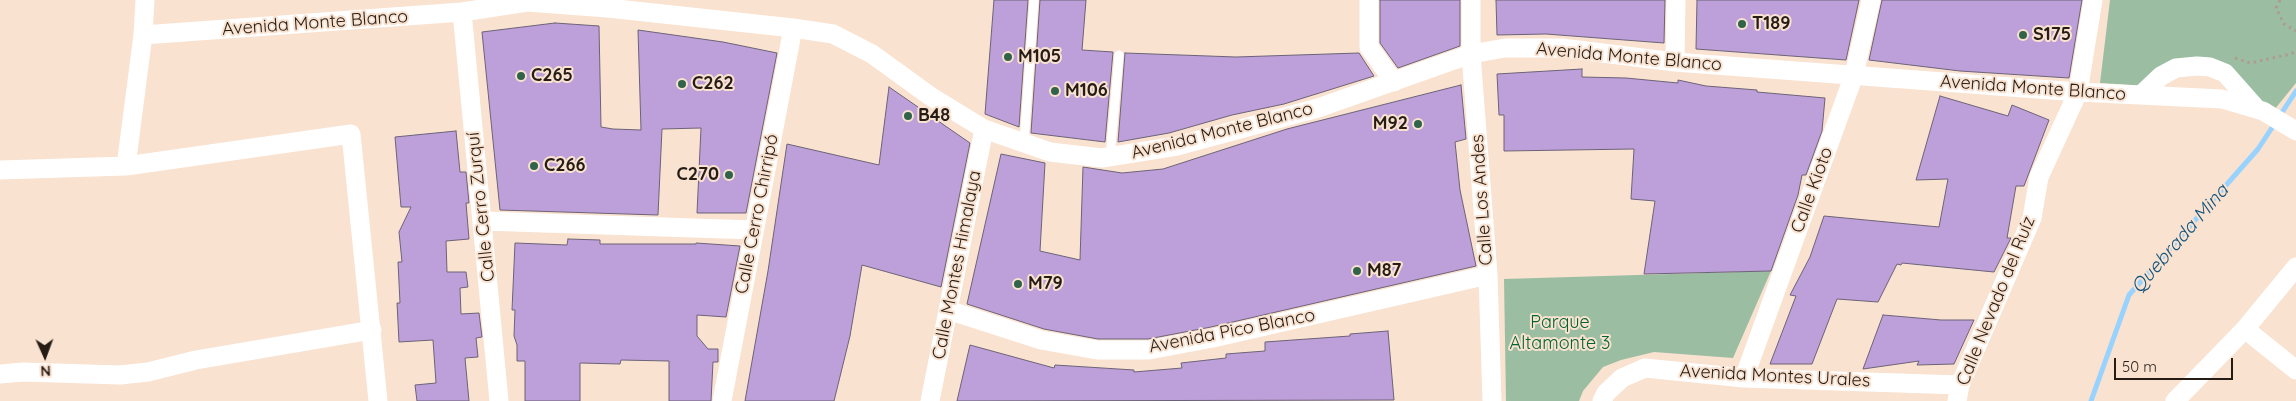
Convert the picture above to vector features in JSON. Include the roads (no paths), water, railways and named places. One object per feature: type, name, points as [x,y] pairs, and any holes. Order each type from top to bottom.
[{"type":"street","points":[[126,166],[143,35],[145,0]]},
{"type":"street","points":[[1370,0],[1369,47],[1394,82]]},
{"type":"street","name":"Calle Los Andes","points":[[1471,0],[1471,54],[1488,276],[1492,401]]},
{"type":"street","points":[[1675,62],[1676,0]]},
{"type":"street","name":"Calle Kioto","points":[[1744,378],[1854,75],[1871,0]]},
{"type":"street","name":"Calle Nevado del Ruíz","points":[[1958,393],[2032,218],[2039,177],[2078,92],[2093,0]]},
{"type":"street","name":"Avenida Monte Blanco","points":[[143,35],[462,12],[527,2],[608,8],[793,28],[833,34],[872,54],[930,96],[984,129],[1050,152],[1102,158],[1177,146],[1318,108],[1471,54],[1505,48],[1562,48],[1675,62],[2149,96],[2191,105],[2260,110]]},
{"type":"street","name":"Calle Cerro Zurquí","points":[[462,12],[499,401]]},
{"type":"street","name":"Calle Cerro Chirripó","points":[[722,401],[793,28]]},
{"type":"street","points":[[2149,96],[2161,76],[2176,68],[2197,66],[2225,73],[2260,110],[2296,130]]},
{"type":"street","name":"Calle Montes Himalaya","points":[[930,401],[984,129]]},
{"type":"street","points":[[0,170],[126,166],[351,134],[378,401]]},
{"type":"street","points":[[483,221],[754,230]]},
{"type":"street","points":[[2175,401],[2245,328],[2296,268]]},
{"type":"street","name":"Avenida Pico Blanco","points":[[948,310],[1041,340],[1097,350],[1149,350],[1213,338],[1488,276]]},
{"type":"street","points":[[2245,328],[2296,370]]},
{"type":"street","points":[[0,374],[23,372],[120,375],[148,372],[206,358],[372,330]]},
{"type":"street","name":"Avenida Montes Urales","points":[[1602,401],[1606,393],[1622,378],[1645,368],[1744,378],[1958,393]]},
{"type":"lane","points":[[1024,144],[1034,0]]},
{"type":"lane","points":[[1110,157],[1119,55]]},
{"type":"waterway","name":"Quebrada Mina","points":[[2091,401],[2129,295],[2258,149],[2296,91]]},
{"type":"place","name":"T189","points":[[1742,24]]},
{"type":"place","name":"S175","points":[[2023,35]]},
{"type":"place","name":"M105","points":[[1008,57]]},
{"type":"place","name":"C265","points":[[521,76]]},
{"type":"place","name":"C262","points":[[682,84]]},
{"type":"place","name":"M106","points":[[1055,91]]},
{"type":"place","name":"B48","points":[[908,116]]},
{"type":"place","name":"M92","points":[[1418,124]]},
{"type":"place","name":"C266","points":[[534,166]]},
{"type":"place","name":"C270","points":[[729,175]]},
{"type":"place","name":"M87","points":[[1357,271]]},
{"type":"place","name":"M79","points":[[1018,284]]},
{"type":"park label","name":"Parque Altamonte 3","points":[[1560,333]]}]
